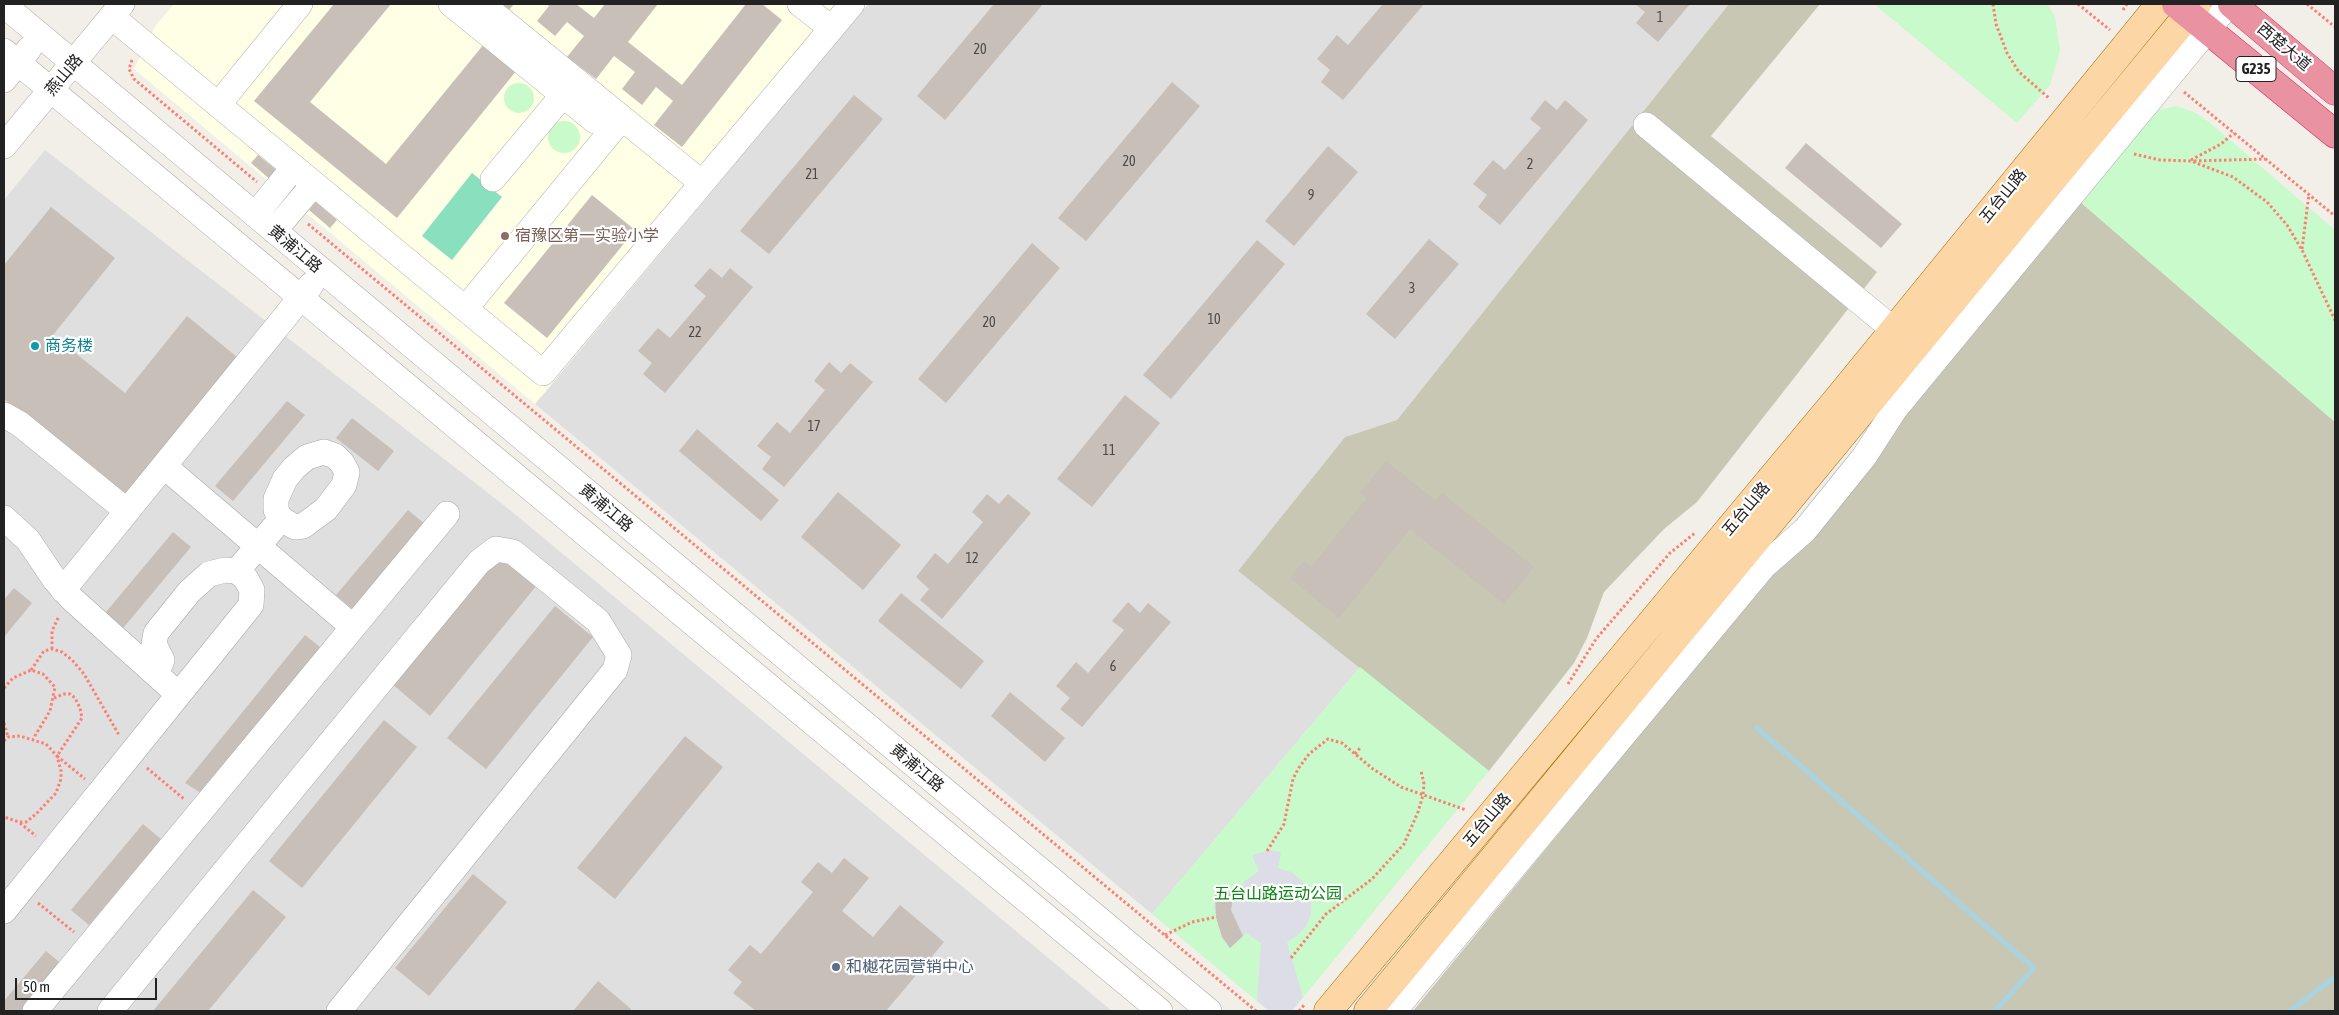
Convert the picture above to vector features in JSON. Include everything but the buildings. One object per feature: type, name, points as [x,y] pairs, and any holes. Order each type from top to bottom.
[{"type":"highway","name":"西楚大道","points":[[2231,4],[2335,91]]},
{"type":"highway","name":"G235","points":[[2192,13],[2335,134]]},
{"type":"main road","name":"五台山路","points":[[1320,1004],[1894,330],[2112,36],[2160,4]]},
{"type":"main road","name":"五台山路","points":[[1368,1011],[2192,13]]},
{"type":"street","points":[[218,104],[300,4]]},
{"type":"street","points":[[451,4],[596,121]]},
{"type":"street","points":[[482,4],[702,183]]},
{"type":"street","points":[[800,4],[831,28]]},
{"type":"street","points":[[117,10],[144,43],[543,373],[852,4]]},
{"type":"street","points":[[1394,1011],[1764,566],[1805,530],[1864,457],[1895,409],[2168,78],[2192,13],[2231,4]]},
{"type":"street","name":"黄浦江路","points":[[18,9],[40,35],[74,64],[1209,1011]]},
{"type":"street","name":"燕山路","points":[[4,146],[117,10]]},
{"type":"street","points":[[9,64],[40,35]]},
{"type":"street","name":"黄浦江路","points":[[9,64],[52,89],[1160,1011]]},
{"type":"street","points":[[493,179],[563,95]]},
{"type":"street","points":[[465,309],[622,118]]},
{"type":"street","points":[[1646,125],[1894,330]]},
{"type":"street","points":[[255,215],[294,167]]},
{"type":"street","points":[[274,231],[314,184]]},
{"type":"street","points":[[68,594],[127,511],[323,272]]},
{"type":"street","points":[[4,415],[20,424],[127,511]]},
{"type":"street","points":[[164,466],[353,627]]},
{"type":"street","points":[[35,1011],[447,514]]},
{"type":"street","points":[[4,518],[28,540],[68,594],[179,694]]},
{"type":"street","points":[[237,571],[281,519]]},
{"type":"street","points":[[110,1011],[479,562],[496,549],[513,552],[598,621],[619,655],[615,670],[339,1011]]},
{"type":"street","points":[[4,911],[251,605],[252,590],[246,578],[237,571],[225,570],[209,574],[189,592],[156,633],[154,644],[162,660],[156,674]]},
{"type":"path","points":[[1993,4],[1996,24],[2007,53],[2019,72],[2050,99]]},
{"type":"path","points":[[2078,4],[2112,36]]},
{"type":"path","points":[[2120,14],[2127,4]]},
{"type":"path","points":[[2307,4],[2335,27]]},
{"type":"path","points":[[2112,36],[2114,21]]},
{"type":"path","points":[[144,43],[128,69],[134,80],[272,194]]},
{"type":"path","points":[[2168,78],[2335,216]]},
{"type":"path","points":[[2044,107],[2056,92]]},
{"type":"path","points":[[2191,161],[2221,144],[2234,133]]},
{"type":"path","points":[[2112,145],[2129,153],[2160,160],[2266,159]]},
{"type":"path","points":[[2191,161],[2233,177],[2267,202],[2287,225],[2302,250],[2335,320]]},
{"type":"path","points":[[2302,250],[2309,194]]},
{"type":"path","points":[[292,210],[1256,1011]]},
{"type":"path","points":[[1563,692],[1596,639],[1670,553],[1698,530]]},
{"type":"path","points":[[52,649],[52,631],[68,594]]},
{"type":"path","points":[[4,688],[13,678],[31,670],[44,650],[52,649],[62,652],[84,674],[130,754],[200,812]]},
{"type":"path","points":[[31,670],[43,674],[50,679],[55,687],[50,711],[33,739]]},
{"type":"path","points":[[4,818],[26,822],[56,793],[61,779],[57,756],[82,718],[75,698],[70,694],[54,698]]},
{"type":"path","points":[[4,723],[8,737]]},
{"type":"path","points":[[4,741],[8,737],[20,736],[46,744],[57,756],[100,791]]},
{"type":"path","points":[[1266,851],[1284,824],[1292,779],[1309,754],[1328,739],[1342,743],[1401,787],[1466,810]]},
{"type":"path","points":[[1355,754],[1360,748]]},
{"type":"path","points":[[1291,958],[1326,914],[1372,878],[1396,854],[1411,831],[1423,795],[1424,784],[1421,771]]},
{"type":"path","points":[[1459,817],[1472,802]]},
{"type":"path","points":[[22,889],[90,944]]},
{"type":"path","points":[[1165,935],[1192,922],[1216,916]]},
{"type":"path","points":[[1299,1011],[1320,1004]]},
{"type":"shaded area","name":"宿豫区第一实验小学","points":[[174,4],[868,4],[535,404],[134,69],[156,25]]},
{"type":"shaded area","points":[[868,4],[1729,4],[1397,420],[1345,437],[1238,571],[1360,667],[1152,914],[535,404]]},
{"type":"shaded area","points":[[1729,4],[1820,4],[1711,136],[1877,272],[1697,502],[1664,529],[1604,592],[1587,638],[1574,663],[1489,771],[1238,571],[1345,437],[1397,420]]},
{"type":"shaded area","points":[[45,150],[510,510],[1112,1011],[4,1011],[4,200]]},
{"type":"shaded area","points":[[2078,200],[2335,422],[2335,1011],[1413,1011]]},
{"type":"shaded area","points":[[1271,850],[1281,852],[1278,868],[1291,872],[1301,880],[1308,890],[1311,902],[1311,915],[1306,926],[1297,936],[1287,942],[1303,997],[1292,1011],[1269,1011],[1257,1001],[1261,943],[1246,933],[1230,948],[1222,937],[1214,908],[1218,884],[1237,894],[1245,881],[1259,871],[1252,855]]},
{"type":"green space","points":[[1874,4],[2047,4],[2055,16],[2060,51],[2050,85],[2017,123]]},
{"type":"green space","points":[[519,83],[530,87],[534,98],[530,109],[519,113],[508,109],[504,98],[508,87]]},
{"type":"green space","points":[[2176,106],[2196,113],[2209,122],[2335,230],[2335,422],[2078,200],[2151,112]]},
{"type":"green space","points":[[564,121],[570,122],[575,126],[579,131],[579,143],[575,148],[570,152],[564,153],[558,152],[553,148],[549,143],[548,137],[549,131],[553,126],[558,122]]},
{"type":"green space","points":[[472,173],[502,197],[452,260],[422,236]]},
{"type":"green space","name":"五台山路运动公园","points":[[1360,667],[1489,771],[1292,1011],[1269,1011],[1152,914]]},
{"type":"waterway","points":[[1757,728],[2034,968],[1995,1011]]},
{"type":"waterway","points":[[2290,1011],[2335,977]]},
{"type":"place","name":"宿豫区第一实验小学","points":[[505,236]]},
{"type":"place","name":"商务楼","points":[[35,346]]},
{"type":"place","name":"和樾花园营销中心","points":[[836,967]]}]
